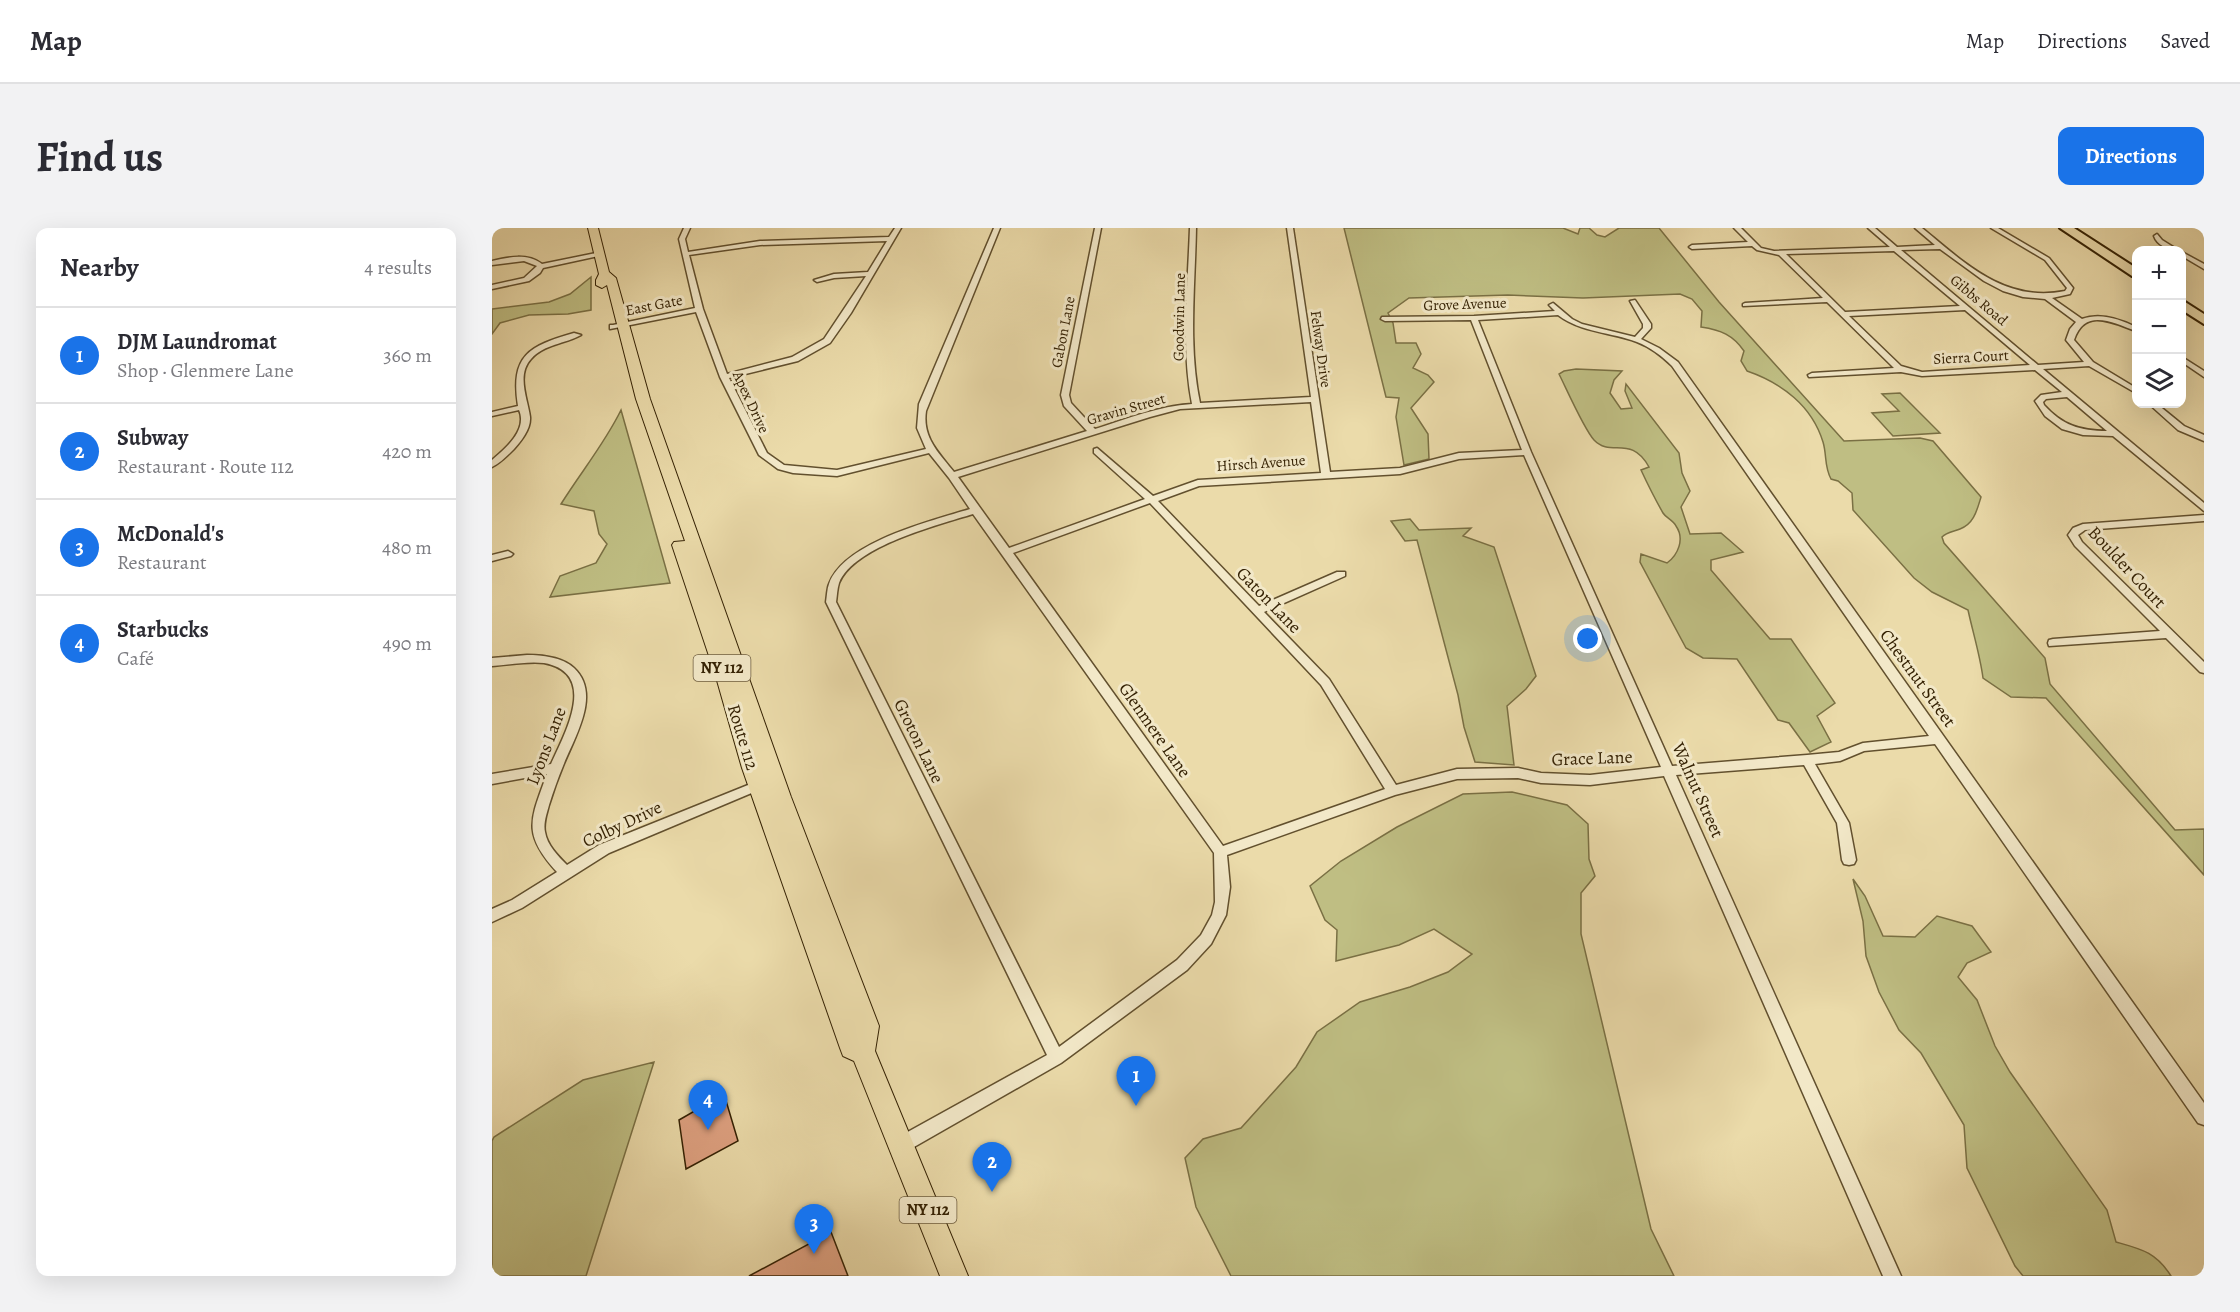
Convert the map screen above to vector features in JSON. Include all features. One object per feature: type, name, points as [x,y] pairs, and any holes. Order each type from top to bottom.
[{"type":"highway","points":[[2066,228],[2132,270]]},
{"type":"highway","points":[[2082,228],[2132,259]]},
{"type":"highway","points":[[2186,294],[2204,307]]},
{"type":"highway","points":[[2186,307],[2204,320]]},
{"type":"main road","name":"Route 112","points":[[593,228],[601,254],[604,274],[601,280],[618,326],[629,394],[767,782],[867,1026],[863,1051],[954,1276]]},
{"type":"street","name":"Apex Drive","points":[[687,228],[682,239],[699,309],[724,377],[763,455],[782,467],[806,473],[837,473],[930,450]]},
{"type":"street","points":[[724,377],[795,359],[817,349],[835,333],[898,228]]},
{"type":"street","name":"Glenmere Lane","points":[[901,1145],[1056,1058],[1182,965],[1201,948],[1218,919],[1223,901],[1224,885],[1220,852],[1007,552],[973,511],[952,476],[930,450],[920,423],[923,404],[998,228]]},
{"type":"street","name":"Gabon Lane","points":[[1093,432],[1067,404],[1065,395],[1098,228]]},
{"type":"street","name":"Goodwin Lane","points":[[1193,228],[1190,346],[1191,379],[1196,405]]},
{"type":"street","name":"Felway Drive","points":[[1290,228],[1326,474]]},
{"type":"street","points":[[1737,228],[1759,249],[1770,253],[1941,247]]},
{"type":"street","name":"Gibbs Road","points":[[1871,228],[2204,508]]},
{"type":"street","points":[[1918,228],[1971,272],[2001,287],[2026,294],[2045,296],[2065,294],[2070,288],[2046,259],[1994,228]]},
{"type":"street","points":[[2157,236],[2159,241],[2168,246]]},
{"type":"street","points":[[686,254],[760,243],[892,239]]},
{"type":"street","points":[[1692,247],[1753,244]]},
{"type":"street","points":[[492,287],[524,279],[536,273],[541,266],[601,254]]},
{"type":"street","points":[[1781,254],[1904,371]]},
{"type":"street","points":[[2186,257],[2204,267]]},
{"type":"street","points":[[492,263],[524,259],[537,262],[541,266]]},
{"type":"street","points":[[817,280],[834,276],[870,274]]},
{"type":"street","points":[[2045,296],[2080,321]]},
{"type":"street","points":[[1745,305],[1828,300]]},
{"type":"street","points":[[1633,301],[1647,324],[1647,328],[1636,340]]},
{"type":"street","points":[[1842,314],[1967,308]]},
{"type":"street","name":"East Gate","points":[[618,326],[699,309]]},
{"type":"street","name":"Chestnut Street","points":[[1545,314],[1557,309],[1582,326],[1636,340],[1654,348],[1675,364],[2204,1117]]},
{"type":"street","name":"Grove Avenue","points":[[1385,319],[1545,314]]},
{"type":"street","name":"Walnut Street","points":[[1473,318],[1527,452],[1892,1276]]},
{"type":"street","points":[[2132,328],[2103,319],[2080,321],[2072,328],[2070,340],[2090,364],[2132,389]]},
{"type":"street","points":[[492,464],[518,438],[526,416],[523,407],[521,371],[526,358],[544,347],[577,335]]},
{"type":"street","points":[[2186,362],[2204,375]]},
{"type":"street","name":"Sierra Court","points":[[1812,375],[1904,371],[1922,374],[2090,364]]},
{"type":"street","points":[[2069,394],[2044,397],[2039,401],[2040,405],[2066,429],[2074,432],[2116,433]]},
{"type":"street","name":"Gravin Street","points":[[952,476],[1147,415],[1196,405],[1315,399]]},
{"type":"street","points":[[492,414],[523,407]]},
{"type":"street","points":[[2158,408],[2181,428],[2204,438]]},
{"type":"street","name":"Gaton Lane","points":[[1098,451],[1152,500],[1325,682],[1393,791]]},
{"type":"street","name":"Hirsch Avenue","points":[[1007,552],[1198,483],[1400,471],[1459,456],[1527,452]]},
{"type":"street","name":"Groton Lane","points":[[973,511],[884,541],[868,549],[845,567],[836,578],[830,595],[831,602],[1056,1058]]},
{"type":"street","name":"Boulder Court","points":[[2203,667],[2078,544],[2073,535],[2076,530],[2083,527],[2204,518]]},
{"type":"street","points":[[492,558],[508,554]]},
{"type":"street","points":[[1256,611],[1341,574]]},
{"type":"street","points":[[2053,643],[2169,634]]},
{"type":"street","name":"Lyons Lane","points":[[492,662],[546,660],[574,674],[580,685],[582,698],[578,715],[556,768],[540,816],[538,832],[545,849],[565,872]]},
{"type":"street","name":"Grace Lane","points":[[1220,852],[1393,791],[1431,780],[1476,772],[1518,773],[1552,779],[1590,780],[1807,760],[1840,756],[1863,747],[1940,740]]},
{"type":"street","points":[[1807,760],[1844,823],[1850,860]]},
{"type":"street","points":[[492,779],[556,768]]},
{"type":"street","name":"Colby Drive","points":[[492,916],[517,904],[565,872],[632,836],[767,782]]},
{"type":"shaded area","points":[[1344,228],[1563,228],[1578,234],[1580,228],[1589,228],[1597,235],[1605,237],[1619,228],[1659,228],[1719,302],[1844,441],[1920,438],[1933,441],[1981,497],[1969,524],[1944,535],[1942,537],[1944,543],[2045,658],[2050,684],[2175,830],[2204,829],[2204,875],[2046,698],[2011,697],[1983,678],[1968,610],[1932,592],[1914,578],[1853,510],[1852,493],[1838,481],[1831,479],[1826,465],[1823,442],[1811,417],[1784,389],[1747,371],[1741,361],[1744,351],[1731,337],[1701,327],[1702,311],[1692,299],[1680,294],[1583,298],[1508,295],[1409,298],[1388,313],[1393,323],[1396,343],[1416,343],[1421,354],[1413,368],[1428,375],[1434,382],[1411,408],[1428,434],[1429,459],[1404,465],[1396,417],[1399,398],[1386,397]]},
{"type":"shaded area","points":[[591,277],[591,310],[568,314],[529,315],[500,323],[492,334],[492,309],[549,302],[570,294]]},
{"type":"shaded area","points":[[1576,369],[1622,371],[1614,380],[1610,393],[1621,409],[1632,408],[1625,391],[1626,384],[1679,453],[1682,473],[1690,491],[1681,507],[1690,534],[1721,533],[1743,552],[1711,560],[1711,570],[1770,639],[1791,639],[1835,703],[1817,716],[1831,742],[1810,752],[1789,723],[1778,720],[1737,659],[1703,658],[1686,648],[1640,562],[1641,554],[1667,563],[1679,546],[1679,531],[1663,513],[1649,487],[1641,470],[1649,467],[1642,457],[1635,451],[1601,445],[1590,435],[1559,374]]},
{"type":"shaded area","points":[[1900,393],[1940,433],[1893,436],[1872,413],[1899,411],[1882,394]]},
{"type":"shaded area","points":[[621,410],[670,583],[550,597],[560,576],[596,563],[607,544],[599,534],[594,511],[561,504]]},
{"type":"shaded area","points":[[1410,519],[1419,530],[1471,528],[1463,536],[1494,547],[1536,676],[1526,689],[1507,706],[1514,765],[1475,762],[1417,540],[1405,541],[1391,521]]},
{"type":"shaded area","points":[[1512,792],[1567,805],[1588,824],[1589,859],[1595,876],[1581,893],[1581,934],[1651,1229],[1674,1276],[1231,1276],[1196,1207],[1185,1158],[1203,1139],[1241,1128],[1296,1067],[1317,1032],[1360,1002],[1410,987],[1448,972],[1472,954],[1434,929],[1399,945],[1336,961],[1337,930],[1325,920],[1310,886],[1341,861],[1397,827],[1463,794]]},
{"type":"shaded area","points":[[1853,879],[1865,896],[1883,936],[1915,937],[1937,916],[1972,926],[1991,952],[1967,963],[1958,977],[1977,1000],[1995,1046],[2010,1072],[2107,1210],[2116,1242],[2154,1257],[2171,1276],[2023,1276],[2015,1266],[1967,1168],[1964,1125],[1921,1053],[1899,1030],[1879,992],[1866,956],[1863,921]]},
{"type":"shaded area","points":[[654,1062],[586,1276],[492,1276],[492,1141],[494,1137],[583,1080]]},
{"type":"building","points":[[724,1094],[738,1141],[686,1169],[679,1120]]},
{"type":"building","points":[[831,1232],[848,1276],[749,1276]]},
{"type":"place","name":"DJM Laundromat","points":[[1136,1106]]},
{"type":"place","name":"Starbucks","points":[[708,1130]]},
{"type":"place","name":"Subway","points":[[992,1192]]},
{"type":"place","name":"McDonald's","points":[[814,1254]]}]
